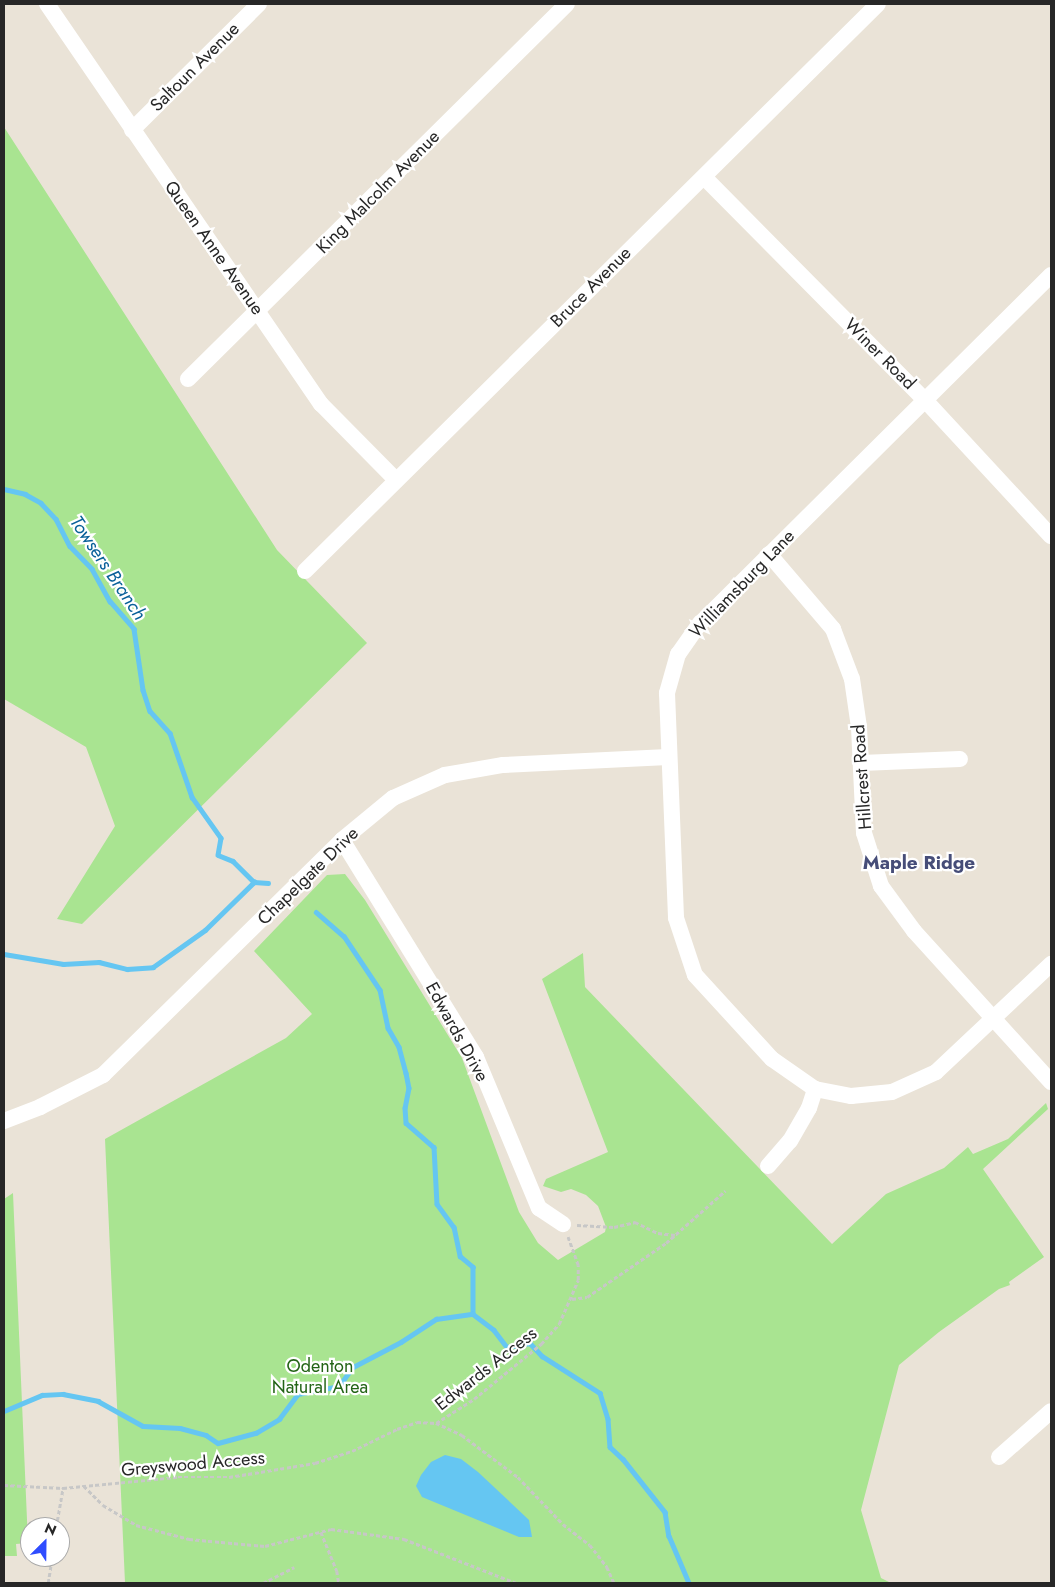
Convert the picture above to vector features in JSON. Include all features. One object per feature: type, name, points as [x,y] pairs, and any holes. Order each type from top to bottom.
[{"type":"street","name":"Queen Anne Avenue","points":[[47,4],[321,404],[396,480]]},
{"type":"street","name":"Saltoun Avenue","points":[[132,130],[259,4]]},
{"type":"street","name":"King Malcolm Avenue","points":[[188,379],[567,4]]},
{"type":"street","name":"Bruce Avenue","points":[[305,571],[878,4]]},
{"type":"street","name":"Winer Road","points":[[704,177],[924,399],[1051,536]]},
{"type":"street","name":"Williamsburg Lane","points":[[815,1089],[772,1059],[696,975],[676,918],[668,757],[667,693],[678,654],[700,623],[1051,275]]},
{"type":"street","name":"Hillcrest Road","points":[[769,554],[833,629],[852,679],[861,763],[864,833],[881,886],[914,931],[995,1016],[1051,1082]]},
{"type":"street","name":"Chapelgate Drive","points":[[4,1121],[40,1107],[103,1075],[342,840],[393,798],[445,775],[504,765],[668,757]]},
{"type":"street","points":[[861,763],[960,759]]},
{"type":"street","name":"Edwards Drive","points":[[342,840],[476,1057],[539,1208],[563,1224]]},
{"type":"street","points":[[768,1166],[790,1141],[809,1108],[815,1089],[850,1096],[892,1092],[936,1072],[1051,964]]},
{"type":"street","points":[[999,1457],[1051,1411]]},
{"type":"path","points":[[572,1299],[587,1297],[675,1235],[725,1191]]},
{"type":"path","points":[[563,1224],[614,1227],[635,1222],[658,1233],[675,1235]]},
{"type":"path","name":"Edwards Access","points":[[436,1423],[474,1398],[541,1344],[559,1324],[572,1299],[578,1280],[578,1265],[563,1224]]},
{"type":"path","name":"Greyswood Access","points":[[4,1485],[62,1488],[178,1477],[229,1477],[315,1463],[352,1451],[404,1426],[417,1422],[436,1423]]},
{"type":"path","points":[[436,1423],[462,1435],[518,1477],[563,1524],[590,1546],[607,1567],[614,1583]]},
{"type":"path","points":[[84,1486],[103,1505],[136,1525],[190,1540],[265,1546],[331,1530],[404,1539],[516,1583]]},
{"type":"path","points":[[58,1517],[62,1488]]},
{"type":"path","points":[[321,1532],[337,1571],[339,1583]]},
{"type":"path","points":[[48,1583],[50,1567]]},
{"type":"path","points":[[263,1583],[294,1567]]},
{"type":"green space","points":[[4,127],[277,550],[367,643],[82,924],[57,919],[115,826],[86,747],[4,699]]},
{"type":"green space","name":"Odenton Natural Area","points":[[345,874],[365,900],[462,1058],[519,1212],[538,1243],[558,1260],[605,1232],[606,1227],[598,1206],[586,1195],[571,1189],[561,1192],[543,1186],[546,1179],[608,1152],[542,979],[583,953],[585,987],[832,1244],[886,1194],[944,1168],[968,1147],[973,1154],[1008,1139],[1046,1103],[1048,1109],[983,1169],[1044,1257],[1009,1282],[1010,1285],[999,1289],[939,1332],[899,1365],[861,1510],[881,1578],[891,1583],[125,1583],[105,1139],[286,1038],[312,1014],[254,951],[327,875]]},
{"type":"green space","points":[[13,1193],[27,1517],[20,1517],[20,1544],[16,1544],[17,1556],[4,1556],[4,1199]]},
{"type":"water","points":[[445,1455],[461,1459],[478,1472],[529,1520],[532,1537],[519,1537],[422,1497],[416,1486],[421,1475],[431,1462]]},
{"type":"waterway","name":"Towsers Branch","points":[[4,489],[25,494],[41,503],[56,519],[70,546],[92,569],[110,601],[134,629],[143,690],[150,711],[170,733],[192,797],[221,838],[218,855],[233,861],[254,882],[268,883]]},
{"type":"waterway","points":[[4,954],[63,964],[99,962],[127,969],[153,967],[205,930],[254,882]]},
{"type":"waterway","name":"Towsers Branch","points":[[316,912],[344,936],[380,990],[388,1028],[399,1047],[409,1088],[405,1108],[406,1123],[434,1147],[437,1204],[454,1227],[460,1256],[473,1267],[473,1314],[494,1330],[507,1347],[530,1343],[542,1356],[600,1393],[608,1419],[610,1447],[623,1459],[665,1512],[669,1536],[689,1583]]},
{"type":"waterway","points":[[4,1411],[42,1395],[63,1394],[98,1401],[143,1426],[180,1428],[206,1435],[218,1443],[256,1433],[279,1419],[298,1394],[339,1386],[353,1367],[401,1342],[436,1319],[473,1314]]},
{"type":"district","name":"Maple Ridge","points":[[919,863]]}]
